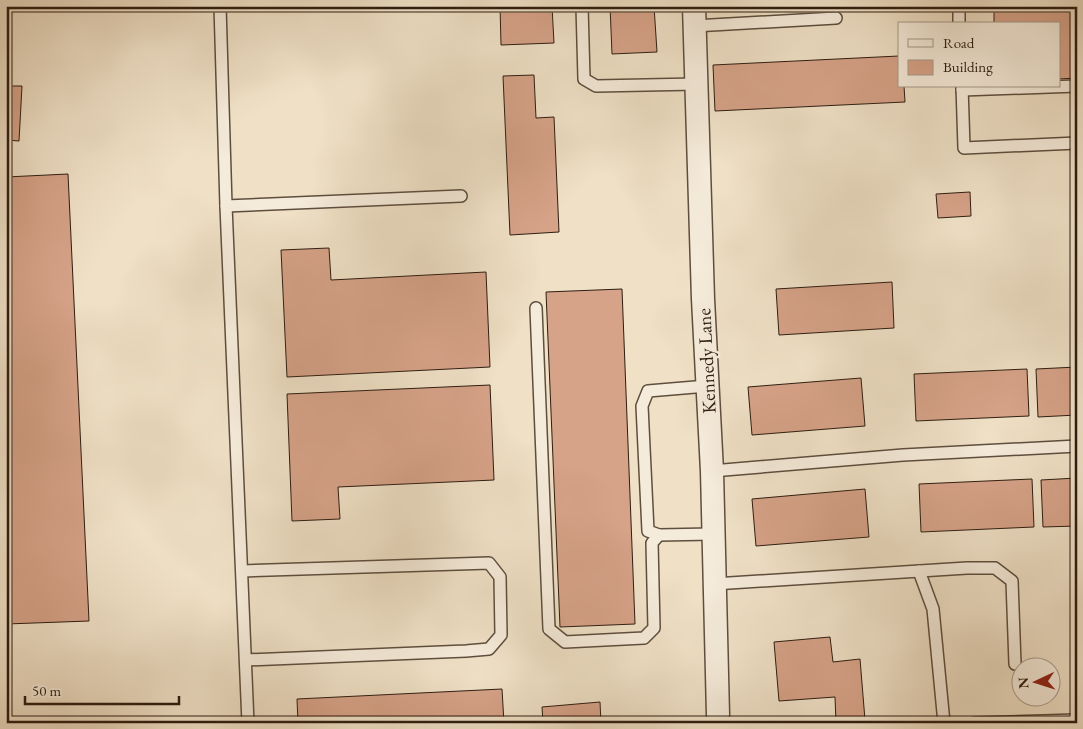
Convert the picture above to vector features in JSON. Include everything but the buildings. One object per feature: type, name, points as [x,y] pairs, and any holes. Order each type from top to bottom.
[{"type":"street","name":"Kennedy Lane","points":[[694,16],[707,386],[712,471],[712,534],[718,719]]},
{"type":"lane","points":[[220,6],[226,206],[248,723]]},
{"type":"lane","points":[[582,6],[584,79],[596,86],[696,84]]},
{"type":"lane","points":[[959,6],[959,22]]},
{"type":"lane","points":[[694,16],[836,18]]},
{"type":"lane","points":[[1060,86],[1077,86]]},
{"type":"lane","points":[[962,88],[964,148],[1077,143]]},
{"type":"lane","points":[[226,206],[461,196]]},
{"type":"lane","points":[[536,308],[549,629],[565,642],[644,638],[654,628],[652,543],[659,535]]},
{"type":"lane","points":[[707,386],[648,391],[642,406],[648,531],[659,535],[712,534]]},
{"type":"lane","points":[[712,471],[903,454],[1077,446]]},
{"type":"lane","points":[[242,571],[489,563],[500,577],[501,635],[489,648],[466,651],[246,660]]},
{"type":"lane","points":[[714,584],[995,568],[1012,581],[1015,656]]},
{"type":"lane","points":[[919,571],[934,608],[944,723]]},
{"type":"lane","points":[[975,723],[1077,720]]}]
